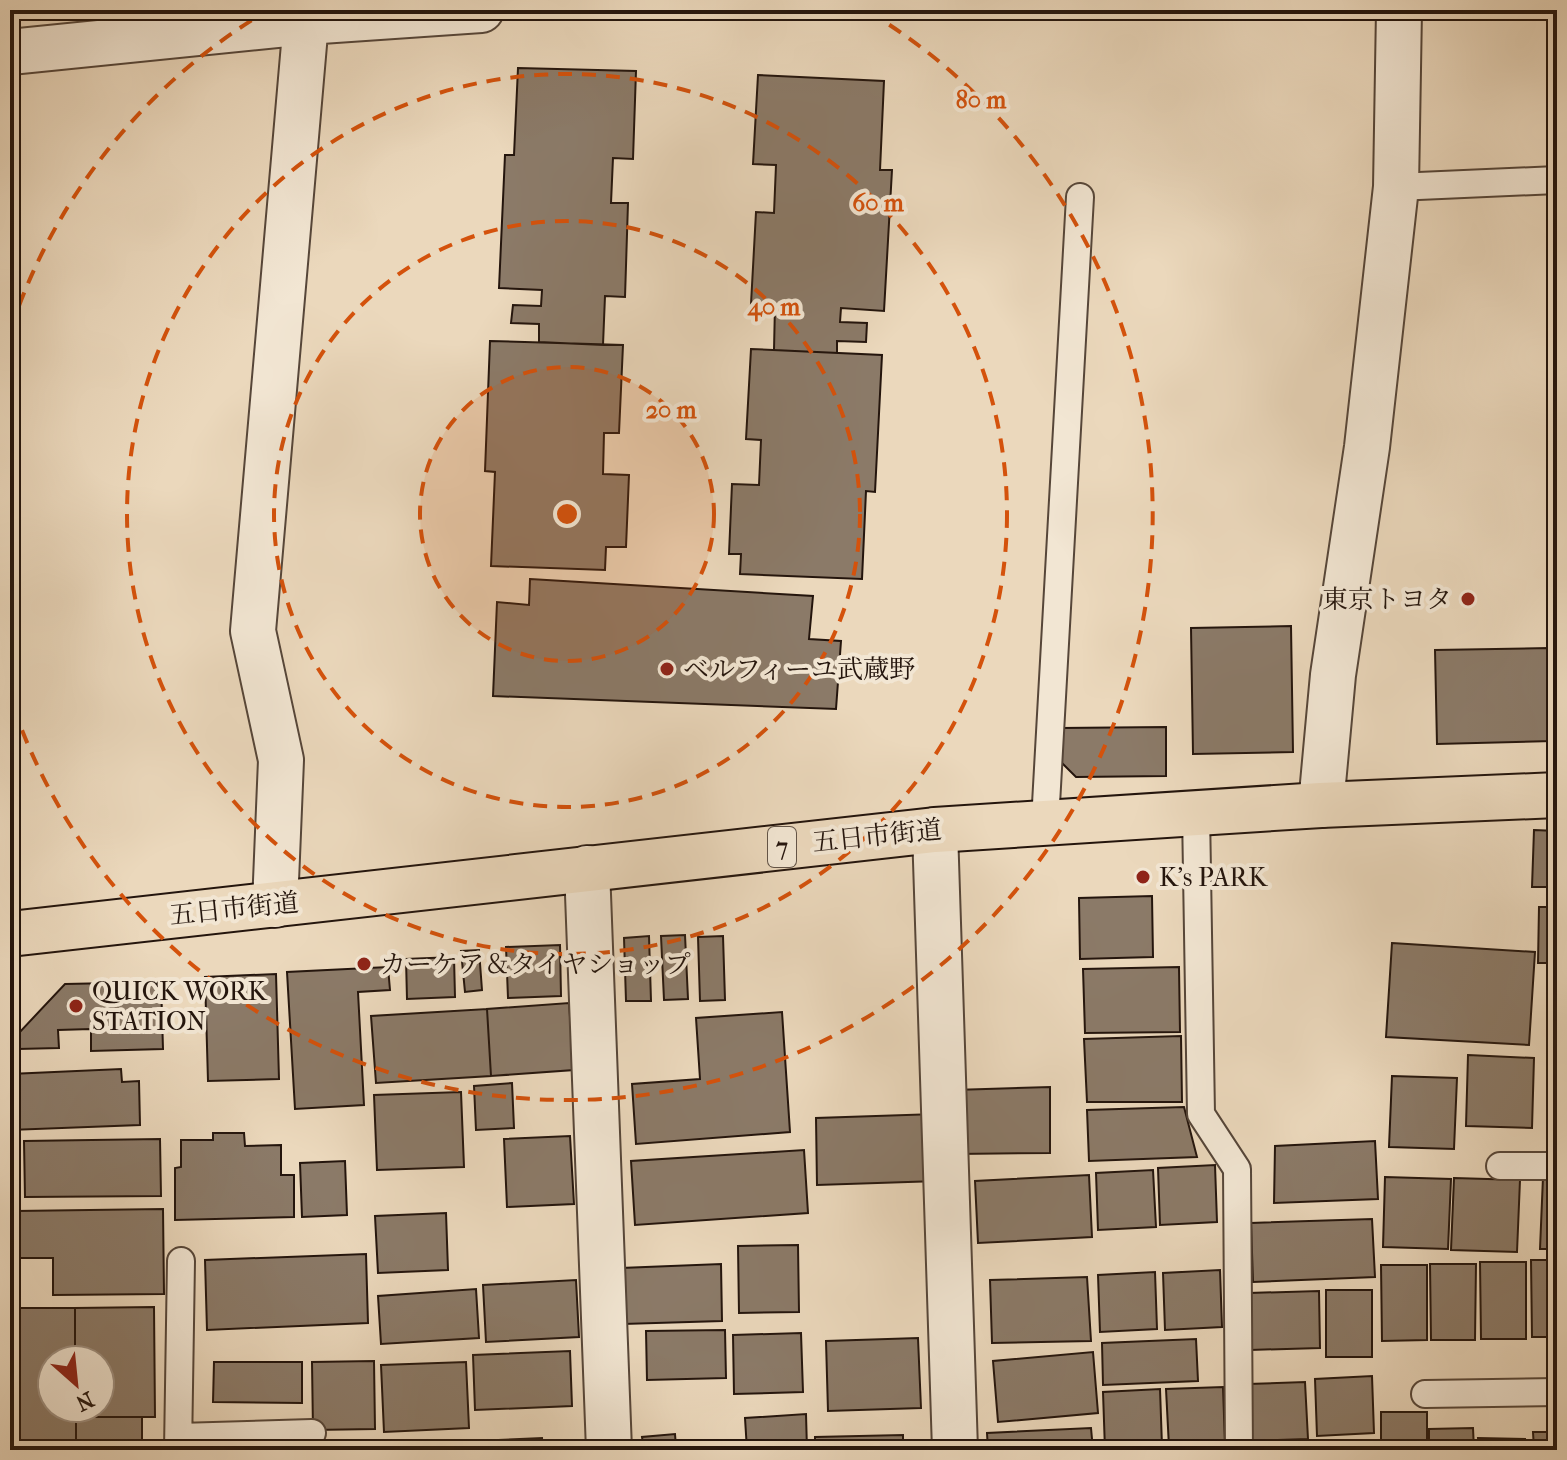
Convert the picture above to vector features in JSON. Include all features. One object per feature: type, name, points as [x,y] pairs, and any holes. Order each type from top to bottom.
[{"type":"main road","name":"五日市街道","points":[[10,934],[935,830],[1196,812],[1557,795]]},
{"type":"street","points":[[10,52],[306,16],[481,10]]},
{"type":"street","points":[[1321,805],[1333,675],[1367,447],[1396,187],[1399,10]]},
{"type":"street","points":[[275,905],[281,760],[253,631],[306,16]]},
{"type":"street","points":[[935,830],[955,1450]]},
{"type":"street","points":[[587,868],[609,1450]]},
{"type":"lane","points":[[1396,187],[1557,180]]},
{"type":"lane","points":[[1045,822],[1080,197]]},
{"type":"lane","points":[[1196,812],[1201,1114],[1237,1169],[1239,1450]]},
{"type":"lane","points":[[1500,1166],[1557,1166]]},
{"type":"lane","points":[[181,1261],[178,1443],[312,1433]]},
{"type":"lane","points":[[1425,1394],[1557,1392]]},
{"type":"building","points":[[518,68],[636,71],[633,159],[613,158],[611,203],[628,203],[625,297],[605,296],[603,345],[539,342],[539,324],[511,323],[513,305],[541,306],[542,290],[499,288],[505,155],[514,155]]},
{"type":"building","points":[[758,75],[884,81],[880,170],[892,170],[884,311],[841,308],[840,322],[867,323],[866,342],[837,341],[837,353],[774,350],[775,305],[751,304],[756,212],[774,213],[776,165],[753,164]]},
{"type":"building","points":[[490,341],[623,345],[619,433],[604,433],[603,474],[629,475],[626,547],[606,547],[605,570],[491,566],[495,472],[485,471]]},
{"type":"building","points":[[751,349],[882,355],[875,492],[866,491],[862,579],[740,574],[741,554],[729,554],[732,484],[759,485],[761,440],[746,439]]},
{"type":"building","name":"ベルフィーユ武蔵野","points":[[530,579],[813,596],[809,639],[841,641],[836,709],[493,696],[497,602],[529,605]]},
{"type":"building","points":[[1291,626],[1293,752],[1193,754],[1191,628]]},
{"type":"building","points":[[1549,648],[1552,741],[1437,744],[1435,650]]},
{"type":"building","points":[[1166,727],[1166,776],[1076,777],[1061,762],[1060,728]]},
{"type":"building","points":[[1534,830],[1557,831],[1557,887],[1532,887]]},
{"type":"building","points":[[1152,896],[1153,957],[1080,959],[1079,898]]},
{"type":"building","points":[[1539,907],[1557,907],[1557,963],[1538,963]]},
{"type":"building","points":[[685,935],[688,999],[664,1000],[661,936]]},
{"type":"building","points":[[649,936],[651,1001],[626,1001],[624,938]]},
{"type":"building","points":[[723,936],[725,1000],[700,1001],[698,937]]},
{"type":"building","points":[[1392,943],[1535,952],[1529,1045],[1386,1037]]},
{"type":"building","points":[[560,945],[561,996],[508,998],[506,947]]},
{"type":"building","points":[[479,950],[482,990],[465,992],[461,951]]},
{"type":"building","points":[[454,957],[455,997],[407,999],[406,959]]},
{"type":"building","points":[[388,967],[390,990],[358,992],[364,1105],[295,1109],[287,972]]},
{"type":"building","points":[[1179,967],[1180,1032],[1085,1033],[1083,969]]},
{"type":"building","points":[[276,974],[279,1079],[208,1081],[205,977]]},
{"type":"building","points":[[161,982],[163,1049],[91,1051],[91,1029],[58,1030],[59,1048],[18,1049],[17,1035],[65,984]]},
{"type":"building","points":[[1554,989],[1557,989],[1557,1043],[1552,1043]]},
{"type":"building","points":[[569,1003],[574,1070],[491,1076],[487,1009]]},
{"type":"building","points":[[487,1009],[491,1076],[376,1083],[371,1016]]},
{"type":"building","points":[[782,1012],[790,1132],[636,1144],[632,1084],[700,1079],[696,1018]]},
{"type":"building","points":[[1181,1036],[1182,1102],[1087,1102],[1084,1039]]},
{"type":"building","points":[[1468,1055],[1534,1058],[1532,1128],[1466,1126]]},
{"type":"building","points":[[121,1069],[122,1082],[139,1081],[140,1125],[10,1130],[10,1074]]},
{"type":"building","points":[[1392,1076],[1457,1078],[1454,1149],[1389,1147]]},
{"type":"building","points":[[512,1083],[514,1128],[476,1130],[474,1086]]},
{"type":"building","points":[[1050,1087],[1050,1153],[956,1154],[954,1090]]},
{"type":"building","points":[[461,1092],[464,1167],[377,1170],[374,1095]]},
{"type":"building","points":[[1184,1107],[1197,1157],[1089,1161],[1087,1110]]},
{"type":"building","points":[[936,1114],[938,1181],[817,1185],[816,1118]]},
{"type":"building","points":[[213,1133],[244,1133],[245,1146],[281,1145],[281,1175],[294,1175],[294,1217],[175,1220],[175,1168],[181,1167],[181,1140],[213,1140]]},
{"type":"building","points":[[570,1136],[574,1204],[507,1207],[504,1139]]},
{"type":"building","points":[[160,1139],[161,1196],[25,1197],[24,1141]]},
{"type":"building","points":[[1375,1141],[1378,1199],[1274,1203],[1275,1146]]},
{"type":"building","points":[[804,1150],[808,1213],[635,1225],[631,1161]]},
{"type":"building","points":[[345,1161],[347,1215],[302,1217],[300,1163]]},
{"type":"building","points":[[1215,1165],[1217,1222],[1160,1225],[1158,1168]]},
{"type":"building","points":[[1153,1170],[1156,1227],[1098,1230],[1096,1173]]},
{"type":"building","points":[[1089,1175],[1092,1237],[978,1243],[975,1181]]},
{"type":"building","points":[[1385,1177],[1451,1179],[1448,1249],[1383,1247]]},
{"type":"building","points":[[1543,1177],[1557,1178],[1557,1249],[1540,1249]]},
{"type":"building","points":[[1454,1178],[1520,1180],[1517,1252],[1451,1250]]},
{"type":"building","points":[[163,1209],[164,1294],[53,1295],[53,1258],[16,1258],[16,1211]]},
{"type":"building","points":[[446,1213],[448,1270],[378,1273],[375,1216]]},
{"type":"building","points":[[1372,1219],[1375,1277],[1253,1282],[1251,1223]]},
{"type":"building","points":[[798,1245],[799,1312],[739,1313],[738,1246]]},
{"type":"building","points":[[366,1254],[368,1323],[207,1330],[205,1260]]},
{"type":"building","points":[[1531,1260],[1557,1260],[1557,1337],[1532,1337]]},
{"type":"building","points":[[1480,1262],[1526,1262],[1526,1339],[1481,1339]]},
{"type":"building","points":[[721,1264],[722,1321],[623,1324],[621,1268]]},
{"type":"building","points":[[1430,1264],[1476,1264],[1475,1340],[1431,1340]]},
{"type":"building","points":[[1381,1265],[1427,1265],[1427,1340],[1382,1341]]},
{"type":"building","points":[[1220,1270],[1222,1327],[1165,1330],[1163,1273]]},
{"type":"building","points":[[1155,1272],[1157,1329],[1100,1332],[1098,1275]]},
{"type":"building","points":[[1087,1277],[1091,1341],[992,1343],[990,1280]]},
{"type":"building","points":[[576,1280],[579,1337],[486,1342],[483,1285]]},
{"type":"building","points":[[476,1289],[479,1338],[381,1344],[378,1296]]},
{"type":"building","points":[[1326,1290],[1372,1290],[1372,1357],[1326,1357]]},
{"type":"building","points":[[1319,1291],[1320,1348],[1250,1350],[1249,1293]]},
{"type":"building","points":[[154,1307],[155,1417],[116,1417],[116,1344],[75,1344],[75,1308]]},
{"type":"building","points":[[14,1308],[75,1308],[75,1344],[36,1344],[36,1424],[76,1424],[76,1450],[14,1450]]},
{"type":"building","points":[[725,1330],[726,1378],[647,1380],[646,1331]]},
{"type":"building","points":[[801,1333],[803,1392],[734,1394],[733,1335]]},
{"type":"building","points":[[918,1338],[921,1408],[828,1411],[826,1341]]},
{"type":"building","points":[[1196,1339],[1198,1381],[1103,1385],[1102,1343]]},
{"type":"building","points":[[570,1351],[572,1406],[475,1410],[473,1355]]},
{"type":"building","points":[[1093,1352],[1098,1413],[998,1422],[993,1361]]},
{"type":"building","points":[[374,1361],[375,1429],[313,1430],[312,1362]]},
{"type":"building","points":[[214,1362],[302,1362],[302,1403],[213,1402]]},
{"type":"building","points":[[466,1362],[469,1428],[384,1432],[381,1365]]},
{"type":"building","points":[[1372,1376],[1374,1433],[1317,1436],[1315,1379]]},
{"type":"building","points":[[1305,1382],[1308,1439],[1251,1441],[1248,1384]]},
{"type":"building","points":[[1223,1387],[1225,1444],[1169,1447],[1166,1389]]},
{"type":"building","points":[[1160,1389],[1162,1446],[1105,1450],[1103,1392]]},
{"type":"building","points":[[1381,1412],[1427,1412],[1427,1450],[1381,1450]]},
{"type":"building","points":[[806,1414],[807,1450],[747,1450],[745,1418]]},
{"type":"building","points":[[116,1417],[142,1417],[142,1450],[76,1450],[76,1424],[116,1424]]},
{"type":"building","points":[[1091,1428],[1093,1450],[988,1450],[987,1433]]},
{"type":"building","points":[[1473,1428],[1474,1450],[1429,1450],[1429,1429]]},
{"type":"building","points":[[1533,1432],[1557,1432],[1557,1450],[1534,1450]]},
{"type":"building","points":[[675,1434],[676,1447],[731,1442],[732,1450],[644,1450],[642,1437]]},
{"type":"building","points":[[903,1435],[903,1450],[815,1450],[815,1437]]},
{"type":"building","points":[[542,1438],[543,1450],[474,1450],[475,1441]]},
{"type":"building","points":[[1478,1438],[1525,1439],[1525,1450],[1479,1450]]},
{"type":"place","name":"東京トヨタ","points":[[1468,599]]},
{"type":"place","name":"ベルフィーユ武蔵野","points":[[667,669]]},
{"type":"place","name":"K's PARK","points":[[1143,877]]},
{"type":"place","name":"カーケア＆タイヤショップ","points":[[364,964]]},
{"type":"place","name":"QUICK WORK STATION","points":[[76,1006]]}]
